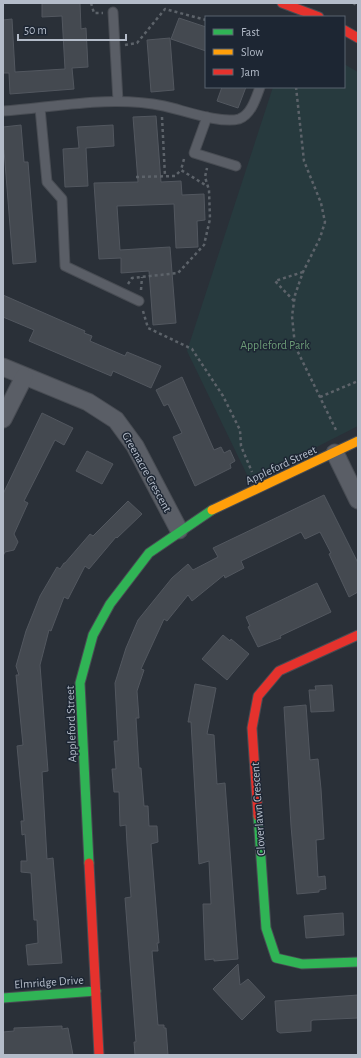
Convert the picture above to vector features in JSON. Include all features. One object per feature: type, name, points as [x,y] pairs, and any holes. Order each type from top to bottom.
[{"type":"street","points":[[283,6],[316,16]]},
{"type":"street","points":[[345,31],[358,38]]},
{"type":"street","name":"Greenacre Crescent","points":[[3,368],[88,402],[116,420],[135,446],[179,530]]},
{"type":"street","points":[[3,419],[24,377]]},
{"type":"street","name":"Appleford Street","points":[[100,1055],[80,683],[93,635],[110,604],[149,552],[179,530],[207,512],[358,441]]},
{"type":"street","points":[[340,450],[358,500]]},
{"type":"street","name":"Cloverlawn Crescent","points":[[358,635],[279,671],[258,696],[252,728],[266,928],[276,958],[302,964],[358,962]]},
{"type":"street","name":"Elmridge Drive","points":[[3,998],[96,991]]},
{"type":"lane","points":[[113,12],[118,101]]},
{"type":"lane","points":[[3,111],[118,101],[164,106],[207,117],[234,120],[241,118],[249,112],[260,88]]},
{"type":"lane","points":[[40,108],[47,182],[62,199],[65,266],[141,302]]},
{"type":"lane","points":[[207,117],[194,153],[236,166]]},
{"type":"path","points":[[92,3],[94,13],[113,12]]},
{"type":"path","points":[[353,3],[358,6]]},
{"type":"path","points":[[115,46],[137,43],[165,8],[205,20]]},
{"type":"path","points":[[296,88],[304,161],[321,203],[324,222],[320,238],[303,272],[294,302],[292,316],[295,346],[320,397],[340,450]]},
{"type":"path","points":[[164,106],[161,120],[165,176]]},
{"type":"path","points":[[136,177],[175,176],[180,170],[186,148],[195,149]]},
{"type":"path","points":[[124,294],[132,278],[178,273],[204,245],[210,219],[208,186],[205,177],[209,158]]},
{"type":"path","points":[[180,170],[208,186]]},
{"type":"path","points":[[294,302],[275,281],[303,272]]},
{"type":"path","points":[[142,276],[141,302],[148,328],[192,349],[223,396],[240,430],[241,446],[259,488]]},
{"type":"path","points":[[320,397],[358,381]]},
{"type":"green space","name":"Appleford Park","points":[[345,65],[358,72],[358,426],[250,481],[187,351],[273,88],[345,88]]},
{"type":"building","points":[[42,3],[80,3],[81,29],[86,28],[88,67],[72,68],[74,89],[10,94],[9,73],[3,73],[3,20],[12,19],[15,72],[65,69],[62,16],[42,17]]},
{"type":"building","points":[[179,18],[205,27],[205,51],[171,39]]},
{"type":"building","points":[[170,38],[174,90],[151,92],[147,40]]},
{"type":"building","points":[[222,88],[246,88],[238,108],[217,101]]},
{"type":"building","points":[[156,116],[161,182],[181,181],[182,195],[204,194],[205,220],[197,221],[198,247],[176,248],[174,204],[117,206],[120,250],[170,247],[176,323],[153,325],[149,271],[121,273],[121,258],[99,259],[94,183],[138,182],[133,117]]},
{"type":"building","points":[[21,125],[24,162],[28,162],[36,262],[13,264],[3,150],[3,127]]},
{"type":"building","points":[[113,125],[114,146],[86,148],[88,186],[65,187],[63,149],[79,148],[77,127]]},
{"type":"building","points":[[3,295],[85,331],[84,333],[92,336],[90,341],[125,356],[127,352],[161,366],[151,388],[113,371],[111,376],[29,341],[34,330],[3,317]]},
{"type":"building","points":[[182,377],[214,450],[221,447],[224,453],[230,450],[235,461],[230,464],[231,468],[195,486],[173,437],[182,433],[168,404],[164,406],[156,390]]},
{"type":"building","points":[[42,413],[73,428],[64,445],[55,440],[24,501],[28,503],[14,534],[18,542],[14,550],[5,552],[3,556],[3,494]]},
{"type":"building","points":[[87,451],[113,464],[102,484],[76,471]]},
{"type":"building","points":[[324,495],[358,563],[358,592],[349,597],[329,554],[331,553],[320,532],[305,539],[301,532],[241,561],[244,568],[225,578],[224,575],[192,601],[188,595],[167,621],[164,619],[141,669],[144,670],[137,691],[139,718],[136,718],[139,768],[141,768],[144,806],[148,806],[149,826],[157,826],[158,842],[151,844],[159,943],[157,943],[158,951],[152,951],[158,1025],[164,1025],[164,1028],[166,1028],[168,1055],[135,1055],[134,1042],[136,1042],[125,898],[131,897],[126,825],[120,826],[119,792],[114,792],[112,769],[116,769],[114,741],[118,741],[115,683],[126,648],[138,620],[172,578],[188,564],[193,570],[218,557],[213,548]]},
{"type":"building","points":[[128,501],[142,514],[117,538],[116,537],[89,569],[85,566],[68,599],[64,597],[51,631],[49,630],[40,665],[48,771],[42,772],[47,859],[53,858],[62,963],[28,965],[26,945],[38,943],[37,920],[34,920],[31,873],[21,872],[21,861],[27,861],[25,834],[22,835],[21,821],[24,821],[17,746],[23,745],[16,675],[19,675],[16,666],[26,631],[40,596],[57,567],[60,569],[90,534],[93,536]]},
{"type":"building","points":[[317,583],[331,612],[280,636],[281,638],[258,647],[248,627],[250,626],[246,617]]},
{"type":"building","points":[[223,635],[230,641],[231,639],[249,654],[227,680],[202,659]]},
{"type":"building","points":[[195,684],[216,688],[207,734],[214,735],[217,784],[225,783],[238,959],[214,961],[214,959],[205,960],[203,904],[211,904],[209,861],[199,864],[191,722],[188,722]]},
{"type":"building","points":[[332,685],[334,711],[311,712],[309,690],[316,690],[315,686]]},
{"type":"building","points":[[306,705],[310,760],[318,759],[321,789],[324,839],[316,840],[318,877],[325,876],[326,889],[319,890],[319,892],[297,894],[291,826],[284,707]]},
{"type":"building","points":[[343,913],[344,935],[306,938],[304,916]]},
{"type":"building","points":[[238,964],[240,985],[248,979],[265,997],[242,1020],[213,989]]},
{"type":"building","points":[[358,995],[358,1018],[313,1020],[311,1021],[311,1031],[280,1033],[277,1031],[275,1001]]},
{"type":"building","points":[[62,1026],[62,1029],[68,1028],[73,1055],[3,1055],[3,1032],[14,1031],[14,1028]]},
{"type":"traffic: fast","points":[[89,863],[80,683],[93,635],[110,604],[149,553],[212,510]]},
{"type":"traffic: fast","points":[[258,816],[266,928],[276,958],[302,964],[358,962]]},
{"type":"traffic: fast","points":[[3,998],[96,991]]},
{"type":"traffic: slow","points":[[212,510],[358,441]]},
{"type":"traffic: jam","points":[[282,3],[316,16]]},
{"type":"traffic: jam","points":[[345,31],[358,38]]},
{"type":"traffic: jam","points":[[258,816],[252,728],[258,696],[279,671],[358,635]]},
{"type":"traffic: jam","points":[[89,863],[99,1055]]}]
